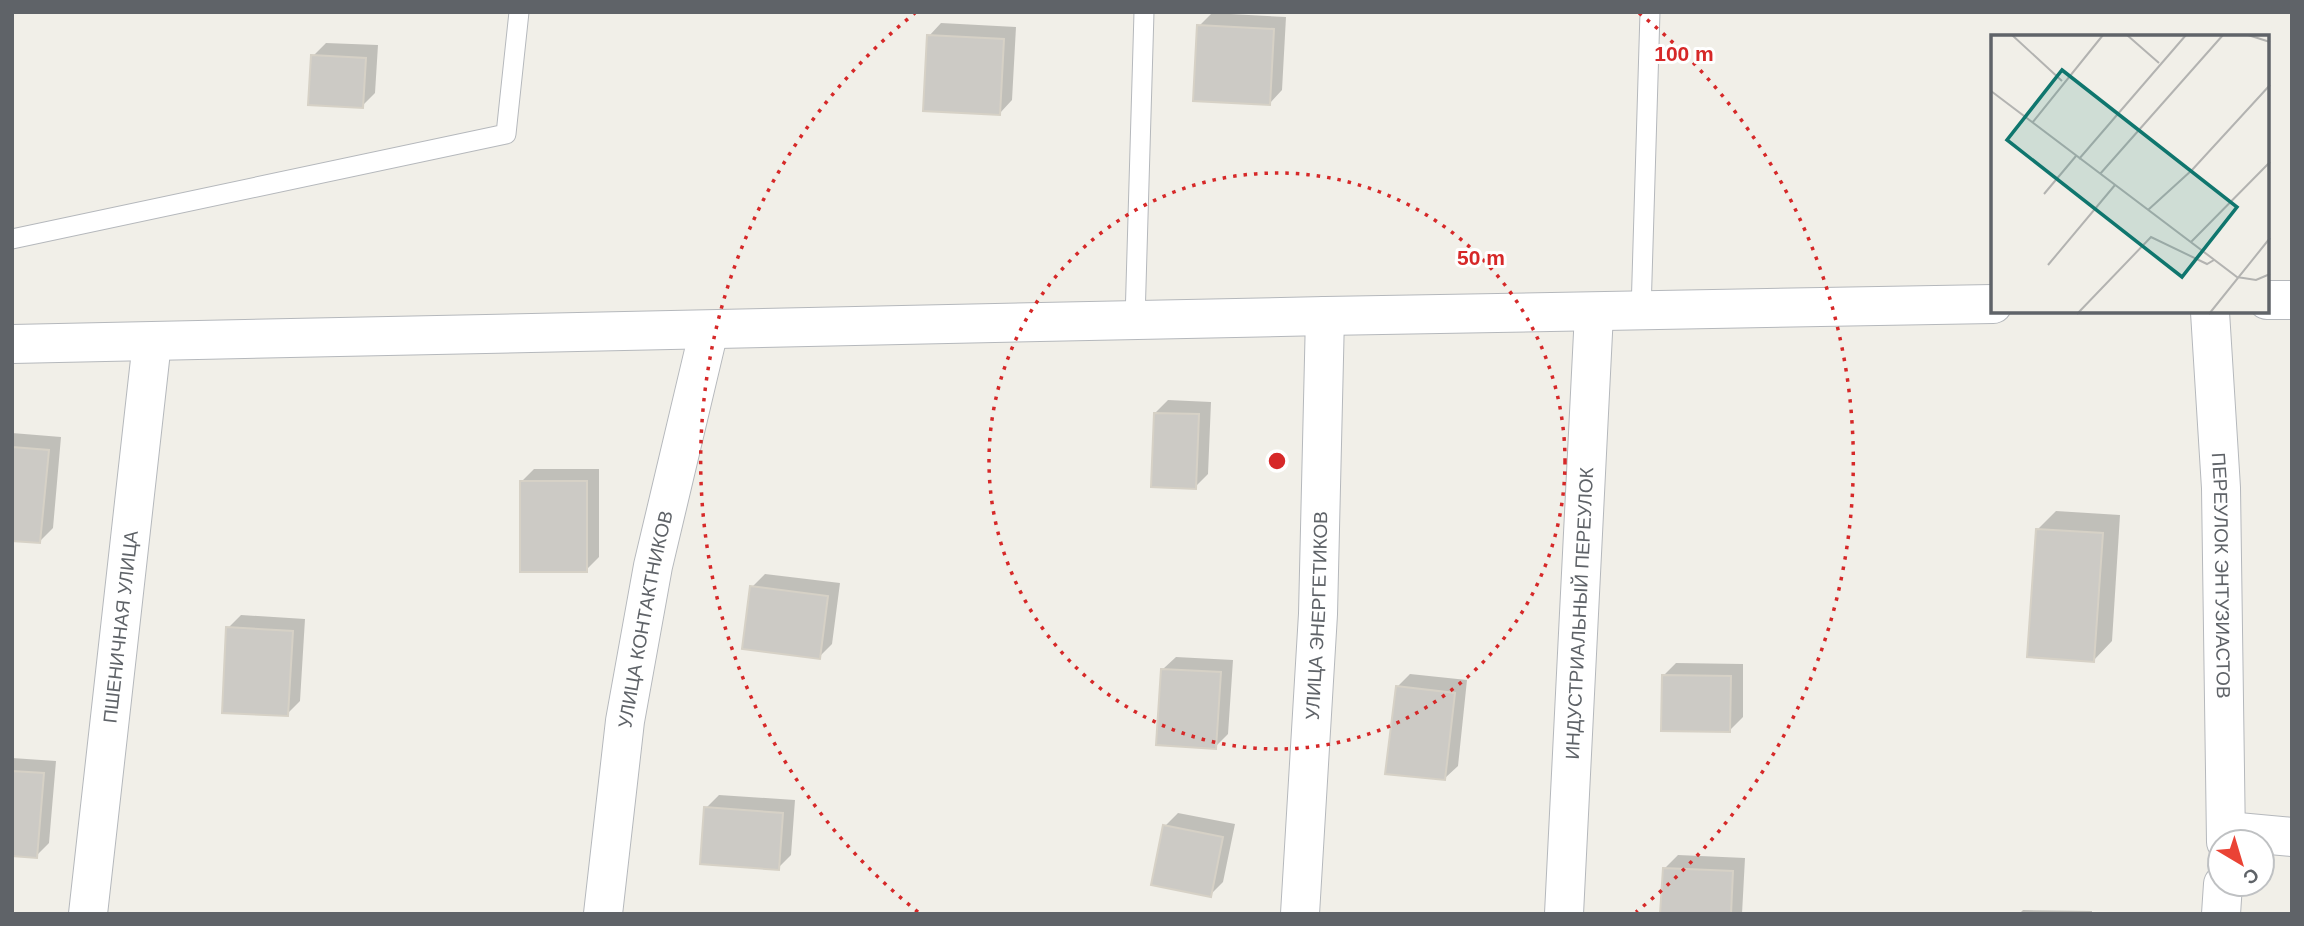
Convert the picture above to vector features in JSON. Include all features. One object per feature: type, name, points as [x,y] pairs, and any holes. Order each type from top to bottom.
[{"type":"street","points":[[2269,300],[2292,300]]},
{"type":"street","points":[[12,344],[1991,304]]},
{"type":"street","name":"ИНДУСТРИАЛЬНЫЙ ПЕРЕУЛОК","points":[[1564,914],[1594,313]]},
{"type":"street","name":"ПЕРЕУЛОК ЭНТУЗИАСТОВ","points":[[2210,313],[2221,488],[2227,828]]},
{"type":"street","name":"УЛИЦА ЭНЕРГЕТИКОВ","points":[[1300,914],[1318,614],[1325,316]]},
{"type":"street","name":"УЛИЦА КОНТАКТНИКОВ","points":[[603,914],[625,721],[653,566],[709,330]]},
{"type":"street","name":"ПШЕНИЧНАЯ УЛИЦА","points":[[88,914],[152,342]]},
{"type":"lane","points":[[12,239],[506,134],[519,12]]},
{"type":"lane","points":[[1135,320],[1144,12]]},
{"type":"lane","points":[[1641,312],[1650,12]]},
{"type":"building","points":[[1197,25],[1274,29],[1270,105],[1193,101]]},
{"type":"building","points":[[927,35],[1004,39],[1000,115],[923,111]]},
{"type":"building","points":[[311,55],[366,58],[363,108],[308,105]]},
{"type":"building","points":[[1154,413],[1199,414],[1196,489],[1151,487]]},
{"type":"building","points":[[12,447],[49,450],[40,543],[12,541]]},
{"type":"building","points":[[520,481],[587,481],[587,572],[520,572]]},
{"type":"building","points":[[2036,529],[2103,533],[2094,662],[2027,657]]},
{"type":"building","points":[[750,586],[828,596],[820,659],[742,649]]},
{"type":"building","points":[[226,627],[293,631],[288,716],[222,713]]},
{"type":"building","points":[[1161,669],[1221,672],[1216,749],[1156,745]]},
{"type":"building","points":[[1662,675],[1731,676],[1730,732],[1661,731]]},
{"type":"building","points":[[1396,686],[1455,693],[1445,780],[1385,774]]},
{"type":"building","points":[[12,771],[44,773],[37,858],[12,856]]},
{"type":"building","points":[[704,807],[783,813],[779,870],[700,864]]},
{"type":"building","points":[[1163,825],[1223,837],[1211,897],[1151,885]]},
{"type":"building","points":[[1663,868],[1733,871],[1731,914],[1660,914]]}]
